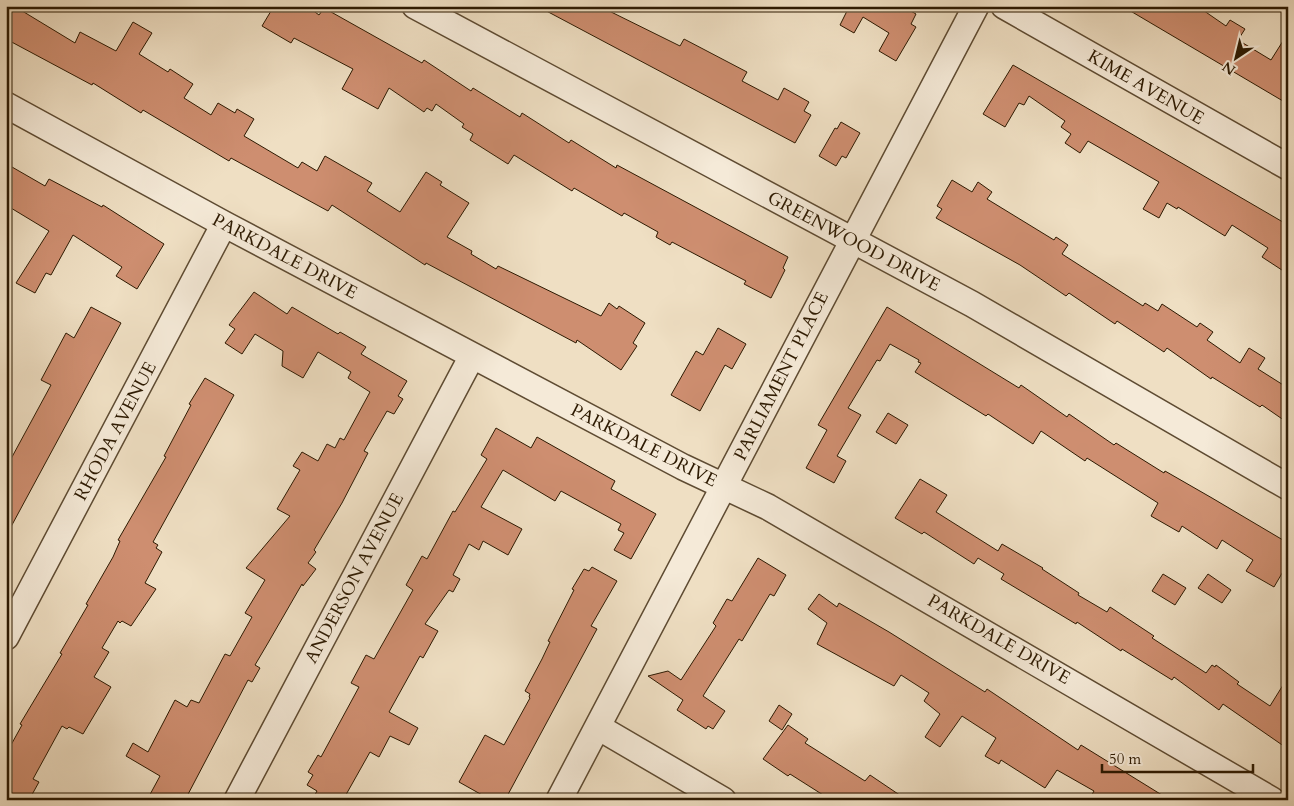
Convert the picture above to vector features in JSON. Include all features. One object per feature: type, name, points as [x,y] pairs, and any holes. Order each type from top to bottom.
[{"type":"street","name":"GREENWOOD DRIVE","points":[[415,6],[972,304],[1288,487]]},
{"type":"street","name":"PARLIAMENT PLACE","points":[[559,800],[976,6]]},
{"type":"street","name":"KIME AVENUE","points":[[1004,6],[1288,167]]},
{"type":"street","name":"PARKDALE DRIVE","points":[[6,105],[472,356],[768,507],[938,604],[1272,800]]},
{"type":"street","name":"RHODA AVENUE","points":[[6,637],[224,224]]},
{"type":"street","name":"ANDERSON AVENUE","points":[[237,800],[472,356]]},
{"type":"street","points":[[598,727],[723,800]]},
{"type":"building","points":[[6,6],[14,6],[75,43],[80,32],[116,51],[133,22],[152,33],[139,54],[168,72],[170,69],[193,84],[184,98],[211,115],[218,103],[235,113],[237,109],[254,119],[244,136],[298,168],[302,162],[317,171],[325,156],[372,183],[367,191],[400,212],[426,172],[442,182],[440,185],[469,203],[447,237],[472,251],[471,254],[496,269],[498,266],[601,316],[609,303],[617,309],[619,306],[645,323],[633,343],[637,346],[621,370],[577,340],[576,343],[426,263],[425,265],[332,205],[328,211],[231,158],[229,161],[143,110],[141,113],[93,83],[92,85],[6,39]]},
{"type":"building","points":[[274,6],[307,6],[319,15],[324,8],[422,63],[424,60],[471,91],[473,88],[520,117],[522,113],[569,143],[571,140],[616,168],[617,165],[788,257],[783,268],[785,270],[771,298],[744,284],[746,281],[672,242],[670,245],[656,237],[658,232],[624,213],[622,216],[574,188],[572,191],[514,155],[508,164],[470,140],[473,134],[462,127],[464,124],[436,104],[432,111],[427,108],[424,112],[389,88],[378,109],[342,89],[353,69],[294,38],[291,43],[262,26]]},
{"type":"building","points":[[537,6],[599,6],[680,46],[684,39],[747,72],[742,81],[778,100],[784,88],[809,102],[804,111],[811,115],[795,143]]},
{"type":"building","points":[[843,6],[902,6],[916,14],[911,24],[916,27],[896,61],[879,51],[889,33],[863,17],[854,33],[840,25],[848,9]]},
{"type":"building","points":[[1122,6],[1197,6],[1226,26],[1230,20],[1245,29],[1238,40],[1271,60],[1288,33],[1288,104]]},
{"type":"building","points":[[1013,65],[1288,225],[1288,274],[1262,257],[1268,248],[1232,225],[1225,236],[1178,207],[1177,209],[1167,203],[1159,218],[1143,209],[1159,182],[1088,141],[1080,153],[1065,143],[1071,134],[1061,127],[1065,121],[1029,96],[1024,105],[1019,103],[1005,127],[983,114]]},
{"type":"building","points":[[841,122],[860,133],[846,158],[842,156],[836,166],[819,156],[835,128],[837,129]]},
{"type":"building","points":[[12,167],[45,186],[49,179],[102,207],[103,205],[164,244],[137,289],[116,276],[122,267],[73,235],[51,275],[46,273],[35,293],[16,283],[49,231],[6,205],[6,177]]},
{"type":"building","points":[[952,180],[972,192],[978,182],[992,192],[987,199],[1054,240],[1056,237],[1068,245],[1062,254],[1143,306],[1145,303],[1158,311],[1162,304],[1197,327],[1200,323],[1213,332],[1207,340],[1240,363],[1249,348],[1265,358],[1258,369],[1288,388],[1288,423],[1262,405],[1260,407],[1212,377],[1211,379],[1167,348],[1164,352],[1117,321],[1115,324],[1069,293],[1066,296],[1020,265],[936,218],[942,209],[937,206]]},
{"type":"building","points":[[254,292],[287,314],[292,307],[338,334],[340,332],[366,347],[361,354],[407,381],[398,396],[403,399],[394,414],[387,411],[364,451],[368,453],[342,503],[314,550],[316,552],[308,563],[316,569],[303,586],[302,584],[255,665],[260,668],[252,682],[248,680],[185,800],[147,800],[160,776],[126,756],[133,743],[148,752],[175,700],[187,707],[191,700],[199,703],[225,654],[230,656],[252,617],[245,613],[265,580],[246,568],[290,516],[277,509],[300,470],[293,466],[302,452],[318,461],[327,444],[335,448],[340,438],[344,440],[370,392],[348,378],[351,372],[318,352],[303,378],[282,366],[283,351],[255,334],[242,354],[225,343],[235,329],[229,325]]},
{"type":"building","points":[[91,307],[121,323],[6,536],[6,468],[51,385],[41,380],[66,333],[74,338]]},
{"type":"building","points":[[887,307],[1019,388],[1021,385],[1067,417],[1069,414],[1114,445],[1116,443],[1164,473],[1165,471],[1288,543],[1288,563],[1274,587],[1246,571],[1253,560],[1222,540],[1217,549],[1182,526],[1179,532],[1151,516],[1158,503],[1087,458],[1085,461],[1041,431],[1033,444],[988,414],[986,416],[915,372],[921,363],[918,362],[919,360],[890,344],[880,361],[877,360],[848,408],[861,415],[837,456],[846,461],[834,483],[806,468],[827,430],[818,425]]},
{"type":"building","points":[[718,328],[746,344],[732,369],[725,365],[700,411],[671,395],[696,351],[703,355]]},
{"type":"building","points":[[205,378],[234,395],[153,542],[158,545],[156,548],[162,552],[145,583],[156,589],[131,626],[118,621],[102,648],[109,652],[94,677],[111,687],[83,734],[69,727],[67,729],[62,726],[33,779],[39,782],[29,800],[6,800],[6,754],[22,725],[20,724],[62,654],[60,653],[113,557],[120,541],[118,540],[166,457],[164,456],[191,405],[189,404]]},
{"type":"building","points":[[888,413],[908,425],[896,444],[876,432]]},
{"type":"building","points":[[496,428],[531,448],[537,437],[615,481],[611,489],[656,514],[631,559],[614,550],[624,533],[618,530],[621,524],[561,491],[555,501],[503,470],[481,507],[522,529],[508,555],[483,541],[479,550],[469,544],[453,575],[460,579],[453,592],[449,590],[425,624],[438,631],[423,658],[420,656],[389,712],[418,728],[409,745],[390,736],[379,757],[370,752],[343,800],[312,800],[317,791],[307,785],[313,775],[308,772],[318,755],[321,757],[359,687],[351,683],[366,655],[374,659],[413,590],[406,585],[422,556],[427,559],[453,511],[455,512],[487,459],[481,455]]},
{"type":"building","points":[[920,479],[947,495],[936,512],[998,551],[1002,544],[1043,568],[1079,593],[1078,595],[1107,612],[1110,607],[1154,636],[1152,638],[1206,673],[1212,665],[1215,667],[1216,665],[1239,682],[1237,684],[1270,706],[1288,677],[1288,749],[1223,704],[1219,710],[1174,677],[1172,680],[1122,649],[1121,651],[1077,622],[1076,624],[1001,579],[1004,574],[978,558],[974,564],[924,532],[922,534],[895,518]]},
{"type":"building","points":[[758,558],[786,575],[774,596],[770,594],[742,641],[739,639],[703,696],[725,711],[713,729],[708,726],[706,729],[677,710],[683,700],[648,676],[668,671],[681,680],[716,626],[713,623],[727,599],[732,601]]},
{"type":"building","points":[[592,567],[617,581],[591,626],[597,629],[505,800],[491,800],[459,782],[485,735],[504,745],[530,698],[530,694],[525,691],[574,590],[572,589],[584,569],[589,571]]},
{"type":"building","points":[[1163,574],[1186,588],[1175,605],[1152,591]]},
{"type":"building","points":[[1208,574],[1231,590],[1222,603],[1198,588]]},
{"type":"building","points":[[819,594],[837,607],[839,603],[889,632],[985,692],[987,689],[1078,750],[1081,745],[1170,800],[1089,800],[1094,791],[1057,770],[1045,788],[1001,760],[999,764],[985,756],[996,738],[962,716],[940,747],[925,737],[940,714],[924,701],[929,693],[901,675],[894,686],[817,644],[827,623],[808,609]]},
{"type":"building","points":[[779,705],[792,714],[782,730],[769,721]]},
{"type":"building","points":[[788,725],[808,739],[805,743],[865,781],[870,775],[907,800],[831,800],[790,774],[788,776],[763,759]]}]
